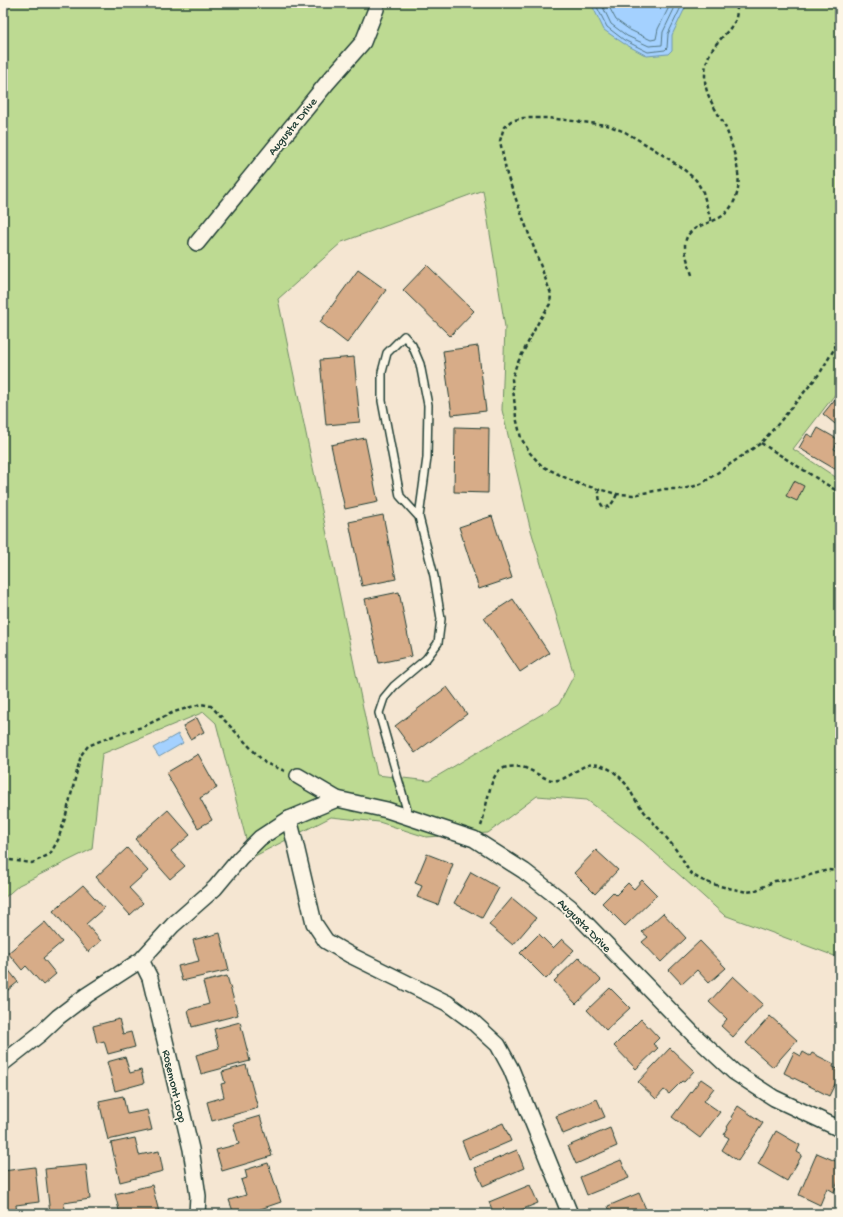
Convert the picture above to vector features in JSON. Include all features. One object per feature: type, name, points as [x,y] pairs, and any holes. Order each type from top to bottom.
[{"type":"street","name":"Augusta Drive","points":[[197,243],[327,83],[363,42],[376,9],[376,3]]},
{"type":"street","name":"Augusta Drive","points":[[298,776],[336,799],[387,810],[474,839],[524,871],[570,907],[694,1035],[734,1072],[774,1098],[840,1129]]},
{"type":"street","points":[[3,1063],[87,995],[141,960],[173,925],[215,888],[240,858],[260,838],[289,819],[336,799]]},
{"type":"street","points":[[289,819],[314,923],[326,941],[350,955],[447,1004],[473,1022],[498,1045],[511,1069],[570,1214]]},
{"type":"street","name":"Rosemont Loop","points":[[141,960],[150,978],[191,1149],[198,1196],[197,1214]]},
{"type":"lane","points":[[409,817],[379,713],[384,698],[394,686],[426,659],[438,643],[441,619],[434,576],[419,517],[427,458],[428,405],[420,364],[412,345],[404,336],[387,353],[382,372],[382,401],[400,496],[419,517]]},
{"type":"path","points":[[692,275],[685,244],[688,234],[726,214],[735,200],[738,188],[737,166],[731,142],[725,126],[710,98],[705,80],[707,60],[712,50],[735,20],[737,3]]},
{"type":"path","points":[[711,221],[703,192],[696,180],[671,160],[625,132],[607,126],[548,118],[523,118],[510,121],[504,127],[500,141],[507,175],[551,294],[550,304],[539,321],[516,366],[512,379],[516,417],[521,438],[530,453],[542,466],[579,484],[617,494],[633,495],[665,489],[692,488],[702,484],[761,443],[820,373],[840,339]]},
{"type":"path","points":[[761,443],[840,493]]},
{"type":"path","points":[[598,490],[598,499],[600,504],[604,507],[611,506],[617,494]]},
{"type":"path","points":[[3,859],[32,862],[50,854],[58,840],[66,815],[81,755],[88,746],[107,738],[142,727],[174,712],[201,704],[211,706],[265,762],[298,776]]},
{"type":"path","points":[[474,839],[482,824],[492,783],[500,770],[508,767],[521,767],[533,771],[544,778],[553,780],[562,778],[582,767],[591,764],[602,766],[614,772],[625,782],[637,803],[680,855],[691,874],[701,880],[747,892],[754,891],[775,881],[803,877],[828,870],[840,871]]},
{"type":"green space","points":[[3,3],[840,3],[840,388],[793,449],[840,480],[840,958],[724,915],[643,842],[587,800],[537,796],[488,833],[426,837],[379,822],[331,817],[251,858],[216,723],[204,712],[102,754],[92,849],[19,885],[3,899]],"holes":[[[483,190],[505,327],[502,410],[530,527],[574,675],[559,704],[429,781],[377,775],[278,299],[342,242]]]},
{"type":"water","points":[[591,3],[686,3],[672,35],[672,50],[668,54],[647,56],[623,43],[604,30]]},
{"type":"water","points":[[178,734],[183,743],[159,757],[153,748]]},
{"type":"building","points":[[427,265],[474,311],[450,336],[403,290]]},
{"type":"building","points":[[358,270],[386,290],[347,343],[320,322]]},
{"type":"building","points":[[478,346],[486,411],[452,415],[443,351]]},
{"type":"building","points":[[354,357],[360,422],[326,425],[320,360]]},
{"type":"building","points":[[840,393],[840,428],[823,414]]},
{"type":"building","points":[[455,427],[489,428],[488,493],[454,492]]},
{"type":"building","points":[[818,428],[839,440],[834,449],[840,452],[840,472],[799,448],[807,434],[813,437]]},
{"type":"building","points":[[365,438],[378,502],[345,509],[331,445]]},
{"type":"building","points":[[794,481],[804,486],[797,501],[786,496]]},
{"type":"building","points":[[383,515],[396,579],[362,586],[349,522]]},
{"type":"building","points":[[492,516],[512,578],[479,589],[459,527]]},
{"type":"building","points":[[399,592],[412,656],[379,663],[365,599]]},
{"type":"building","points":[[513,599],[549,653],[520,672],[484,618]]},
{"type":"building","points":[[447,687],[467,714],[415,753],[395,726]]},
{"type":"building","points":[[197,718],[204,732],[190,739],[183,726]]},
{"type":"building","points":[[198,754],[217,788],[200,798],[212,820],[198,828],[166,773]]},
{"type":"building","points":[[168,810],[190,835],[171,851],[185,866],[170,879],[135,839]]},
{"type":"building","points":[[127,848],[148,871],[129,888],[143,903],[130,915],[96,877]]},
{"type":"building","points":[[596,850],[618,870],[595,894],[574,873]]},
{"type":"building","points":[[427,854],[453,864],[438,905],[417,897],[422,886],[415,883]]},
{"type":"building","points":[[471,872],[499,888],[482,918],[454,903]]},
{"type":"building","points":[[642,880],[657,895],[625,926],[602,903],[613,892],[616,895],[628,883],[634,889]]},
{"type":"building","points":[[83,885],[104,908],[86,924],[101,941],[88,952],[53,911]]},
{"type":"building","points":[[512,898],[536,918],[513,945],[489,925]]},
{"type":"building","points":[[663,913],[686,938],[661,962],[642,942],[648,937],[642,932]]},
{"type":"building","points":[[45,922],[62,942],[43,958],[56,974],[43,985],[26,966],[22,970],[8,953]]},
{"type":"building","points":[[220,933],[229,970],[182,981],[178,966],[199,961],[193,940]]},
{"type":"building","points":[[539,934],[553,948],[562,939],[574,950],[546,979],[520,953]]},
{"type":"building","points":[[700,941],[726,968],[709,983],[697,970],[682,984],[669,970]]},
{"type":"building","points":[[579,957],[601,980],[576,1004],[554,981]]},
{"type":"building","points":[[3,963],[18,982],[3,994]]},
{"type":"building","points":[[227,976],[238,1015],[192,1027],[188,1010],[209,1004],[203,982]]},
{"type":"building","points":[[733,976],[763,1004],[733,1037],[721,1026],[727,1019],[709,1002]]},
{"type":"building","points":[[610,988],[630,1008],[606,1030],[587,1010]]},
{"type":"building","points":[[770,1016],[797,1040],[773,1067],[746,1043]]},
{"type":"building","points":[[119,1019],[123,1034],[131,1032],[135,1047],[108,1054],[104,1041],[97,1043],[93,1026]]},
{"type":"building","points":[[641,1019],[659,1038],[653,1044],[658,1048],[636,1069],[614,1046]]},
{"type":"building","points":[[240,1022],[250,1061],[201,1074],[196,1055],[219,1048],[214,1029]]},
{"type":"building","points":[[670,1048],[694,1071],[684,1082],[682,1081],[669,1094],[664,1090],[656,1099],[638,1082]]},
{"type":"building","points":[[794,1052],[801,1056],[803,1052],[810,1056],[812,1053],[834,1064],[833,1067],[840,1070],[840,1074],[829,1096],[784,1073]]},
{"type":"building","points":[[125,1057],[130,1073],[141,1070],[144,1083],[115,1091],[107,1062]]},
{"type":"building","points":[[246,1065],[258,1108],[212,1121],[207,1102],[224,1097],[221,1084],[225,1083],[222,1072]]},
{"type":"building","points":[[701,1079],[714,1088],[704,1101],[720,1112],[700,1138],[672,1117]]},
{"type":"building","points":[[123,1096],[127,1114],[147,1110],[152,1130],[108,1140],[99,1101]]},
{"type":"building","points":[[597,1099],[605,1117],[563,1134],[556,1116]]},
{"type":"building","points":[[738,1106],[763,1123],[738,1161],[722,1150],[729,1138],[724,1135],[733,1118],[731,1117]]},
{"type":"building","points":[[260,1116],[272,1156],[222,1171],[216,1150],[239,1144],[233,1124]]},
{"type":"building","points":[[503,1123],[511,1141],[469,1159],[462,1141]]},
{"type":"building","points":[[610,1128],[617,1146],[576,1164],[568,1146]]},
{"type":"building","points":[[776,1131],[800,1145],[797,1152],[802,1155],[787,1181],[758,1164]]},
{"type":"building","points":[[135,1138],[139,1155],[159,1151],[163,1171],[120,1182],[111,1143]]},
{"type":"building","points":[[517,1150],[524,1168],[483,1186],[475,1168]]},
{"type":"building","points":[[817,1153],[840,1163],[840,1177],[834,1192],[827,1188],[820,1205],[799,1195]]},
{"type":"building","points":[[621,1160],[629,1178],[587,1195],[580,1177]]},
{"type":"building","points":[[268,1163],[281,1202],[246,1214],[234,1214],[229,1200],[246,1195],[241,1180],[247,1178],[245,1170]]},
{"type":"building","points":[[86,1165],[90,1199],[64,1203],[66,1214],[50,1214],[45,1169]]},
{"type":"building","points":[[35,1167],[39,1202],[16,1205],[17,1214],[3,1214],[3,1171]]},
{"type":"building","points":[[152,1185],[159,1212],[152,1214],[120,1214],[115,1194]]},
{"type":"building","points":[[530,1185],[538,1203],[511,1214],[494,1214],[489,1202]]},
{"type":"building","points":[[639,1193],[648,1214],[611,1214],[608,1206]]}]
